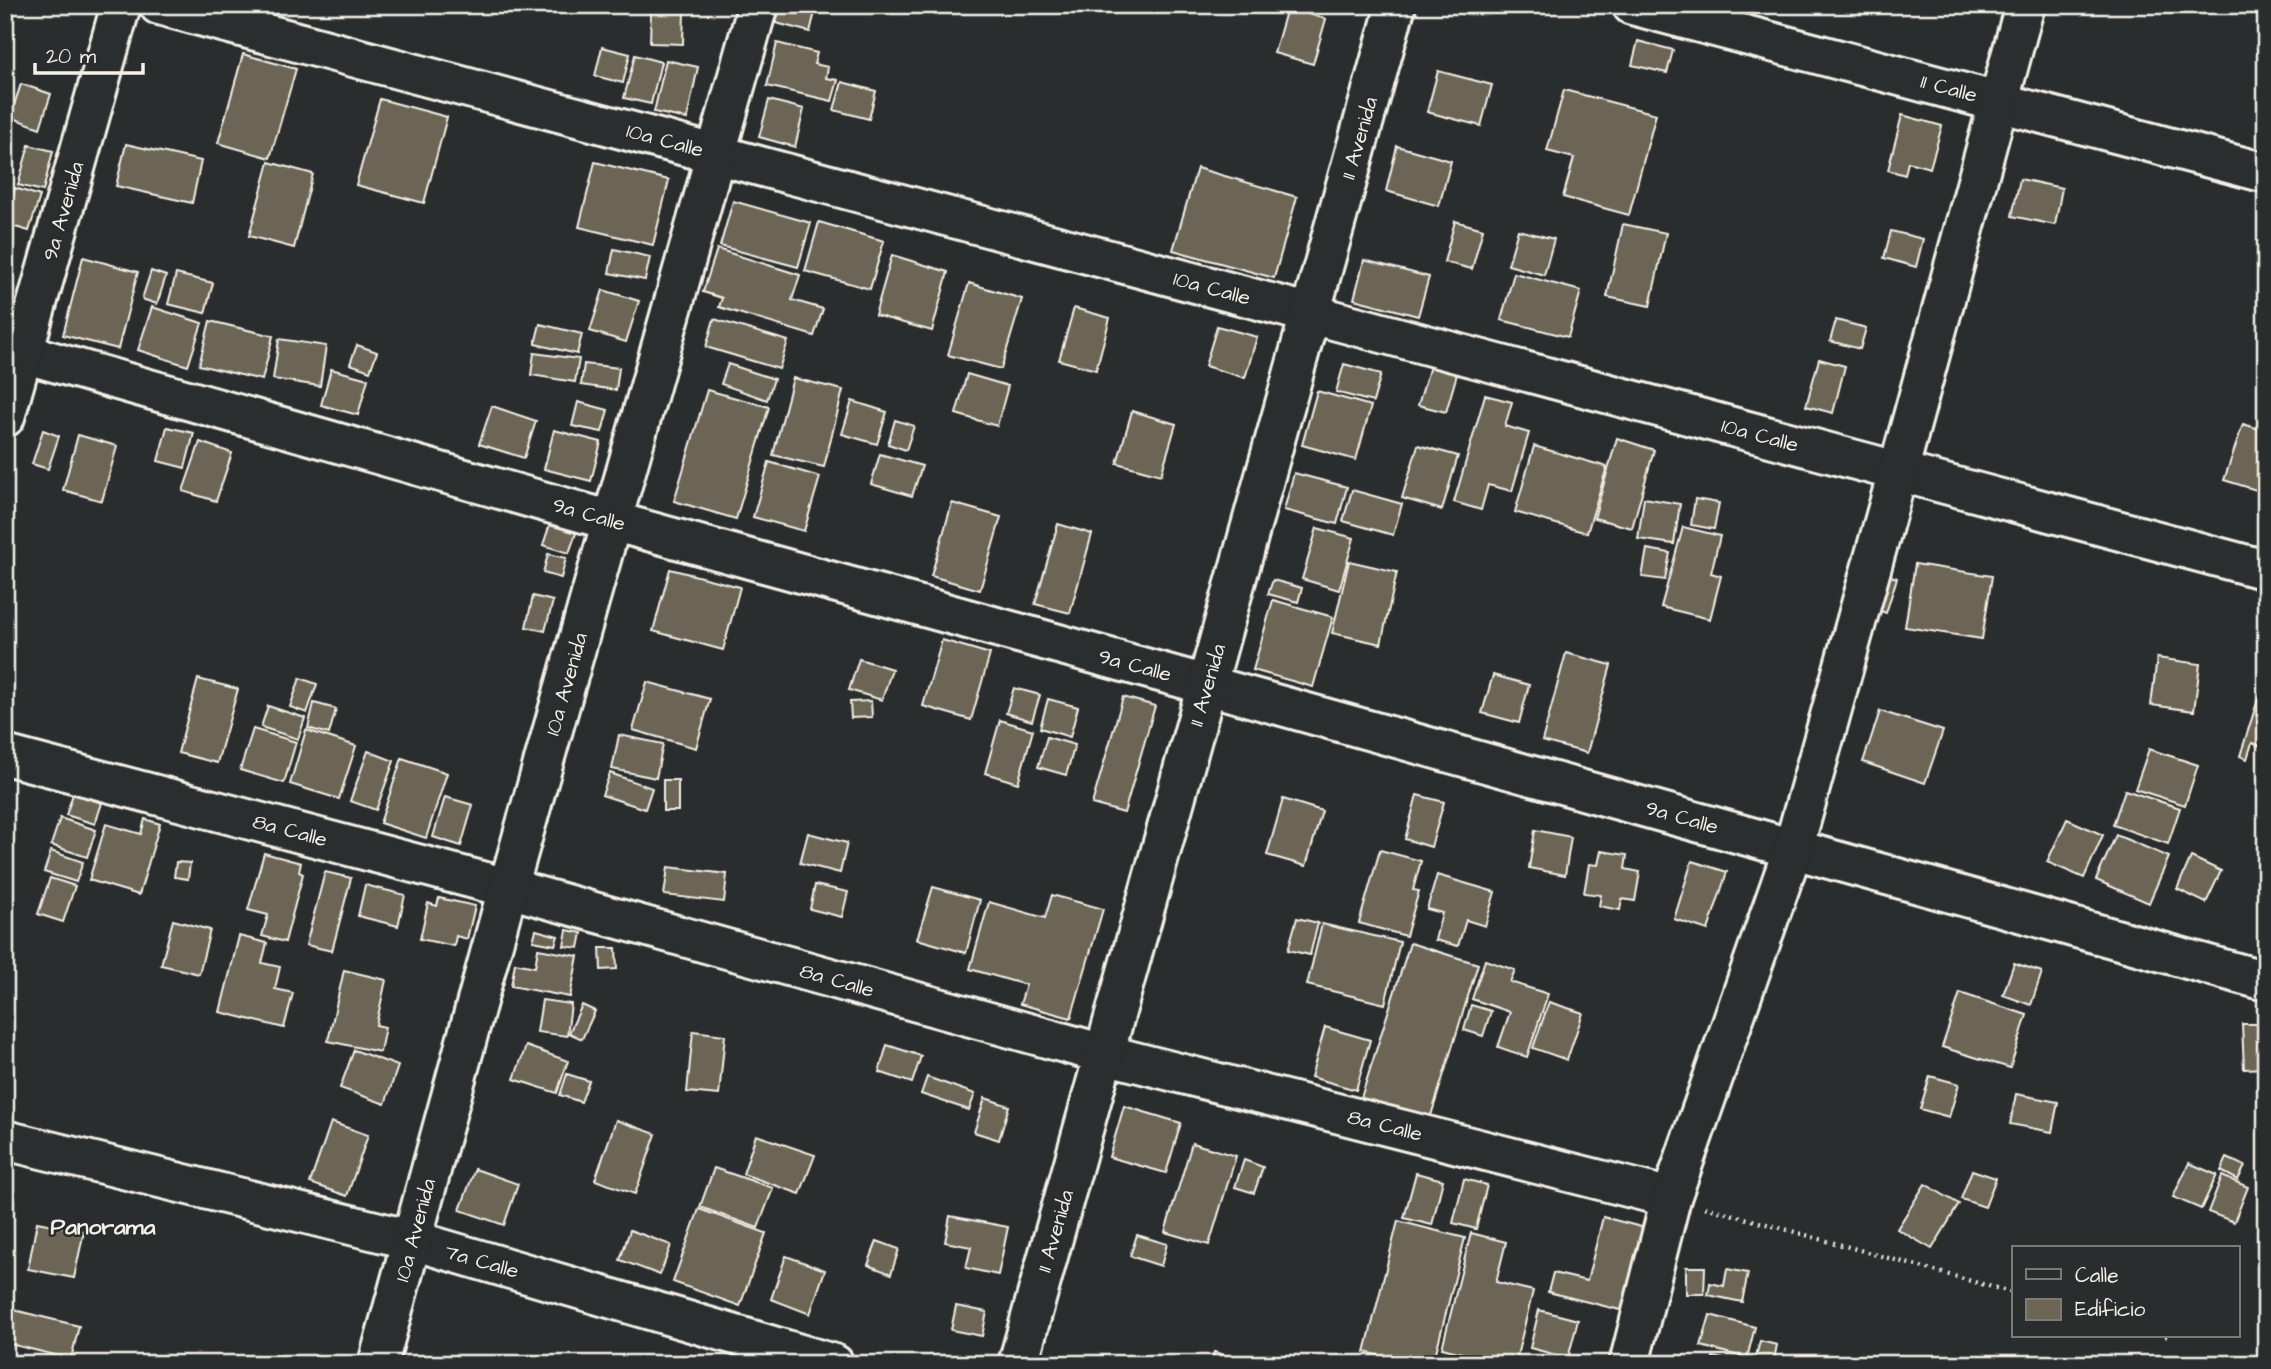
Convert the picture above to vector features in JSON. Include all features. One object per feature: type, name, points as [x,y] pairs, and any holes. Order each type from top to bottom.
[{"type":"street","name":"9a Avenida","points":[[5,417],[14,351],[121,5]]},
{"type":"street","name":"10a Calle","points":[[159,5],[2266,570]]},
{"type":"street","name":"10a Avenida","points":[[378,1364],[508,888],[758,5]]},
{"type":"street","name":"11 Avenida","points":[[1018,1364],[1396,5]]},
{"type":"street","name":"11 Calle","points":[[1632,5],[2266,173]]},
{"type":"street","points":[[1629,1364],[1671,1198],[1793,849],[2025,5]]},
{"type":"street","name":"9a Calle","points":[[14,351],[611,521],[2266,981]]},
{"type":"street","name":"8a Calle","points":[[5,755],[508,888],[1104,1054],[1671,1198]]},
{"type":"street","name":"7a Calle","points":[[5,1140],[412,1240],[834,1364]]},
{"type":"path","points":[[1671,1198],[2012,1292]]},
{"type":"building","points":[[781,5],[816,8],[810,32],[776,23]]},
{"type":"building","points":[[1287,8],[1326,19],[1313,64],[1274,53]]},
{"type":"building","points":[[651,9],[684,10],[683,44],[650,43]]},
{"type":"building","points":[[1638,41],[1673,50],[1667,73],[1632,65]]},
{"type":"building","points":[[777,43],[817,53],[814,64],[828,67],[826,78],[838,80],[832,101],[767,86]]},
{"type":"building","points":[[602,47],[630,54],[623,83],[595,76]]},
{"type":"building","points":[[243,54],[296,69],[270,158],[218,143]]},
{"type":"building","points":[[635,55],[661,62],[651,104],[624,98]]},
{"type":"building","points":[[666,60],[698,67],[687,119],[654,112]]},
{"type":"building","points":[[1438,71],[1492,85],[1481,126],[1427,112]]},
{"type":"building","points":[[842,82],[876,91],[869,119],[834,110]]},
{"type":"building","points":[[21,84],[51,94],[40,128],[10,117]]},
{"type":"building","points":[[1564,90],[1656,114],[1629,215],[1563,197],[1574,158],[1547,151]]},
{"type":"building","points":[[380,99],[447,117],[424,203],[356,185]]},
{"type":"building","points":[[769,100],[804,109],[795,147],[759,137]]},
{"type":"building","points":[[1902,115],[1942,126],[1930,168],[1908,162],[1905,175],[1888,170]]},
{"type":"building","points":[[126,144],[201,161],[192,203],[116,186]]},
{"type":"building","points":[[29,145],[53,151],[43,191],[18,185]]},
{"type":"building","points":[[1397,146],[1451,161],[1439,206],[1386,191]]},
{"type":"building","points":[[269,162],[313,174],[294,248],[249,236]]},
{"type":"building","points":[[595,162],[669,180],[653,245],[579,227]]},
{"type":"building","points":[[1197,168],[1297,197],[1274,278],[1173,250]]},
{"type":"building","points":[[2020,179],[2062,188],[2055,225],[2012,216]]},
{"type":"building","points":[[15,188],[40,196],[29,231],[5,224]]},
{"type":"building","points":[[733,201],[811,223],[798,267],[720,246]]},
{"type":"building","points":[[1455,221],[1483,229],[1472,269],[1444,262]]},
{"type":"building","points":[[819,222],[884,241],[870,289],[805,271]]},
{"type":"building","points":[[1623,224],[1666,233],[1650,306],[1607,297]]},
{"type":"building","points":[[1518,230],[1554,239],[1544,275],[1508,265]]},
{"type":"building","points":[[1891,231],[1923,239],[1916,267],[1884,258]]},
{"type":"building","points":[[614,249],[650,257],[645,280],[609,273]]},
{"type":"building","points":[[717,249],[800,275],[792,300],[823,309],[814,336],[719,307],[722,298],[703,292]]},
{"type":"building","points":[[892,255],[948,272],[932,331],[875,315]]},
{"type":"building","points":[[83,257],[138,272],[118,349],[63,335]]},
{"type":"building","points":[[1364,260],[1429,277],[1418,316],[1354,299]]},
{"type":"building","points":[[151,271],[166,276],[157,304],[142,299]]},
{"type":"building","points":[[1514,273],[1581,291],[1568,337],[1501,320]]},
{"type":"building","points":[[176,274],[213,283],[205,313],[168,304]]},
{"type":"building","points":[[969,283],[1022,299],[1001,369],[948,355]]},
{"type":"building","points":[[603,290],[639,301],[626,342],[590,331]]},
{"type":"building","points":[[152,307],[202,323],[188,366],[138,350]]},
{"type":"building","points":[[1074,308],[1110,318],[1096,370],[1059,360]]},
{"type":"building","points":[[714,319],[788,341],[779,369],[706,347]]},
{"type":"building","points":[[1836,320],[1866,328],[1860,349],[1830,341]]},
{"type":"building","points":[[210,321],[273,336],[262,380],[199,365]]},
{"type":"building","points":[[540,324],[582,334],[577,354],[535,344]]},
{"type":"building","points":[[1217,326],[1257,337],[1245,378],[1205,366]]},
{"type":"building","points":[[279,339],[326,346],[320,386],[273,379]]},
{"type":"building","points":[[357,345],[377,352],[370,371],[350,364]]},
{"type":"building","points":[[534,353],[579,359],[575,382],[531,375]]},
{"type":"building","points":[[1819,359],[1845,366],[1833,413],[1806,406]]},
{"type":"building","points":[[584,364],[619,368],[616,390],[581,385]]},
{"type":"building","points":[[728,364],[774,379],[767,400],[721,384]]},
{"type":"building","points":[[1344,364],[1381,374],[1373,402],[1336,392]]},
{"type":"building","points":[[1430,366],[1457,374],[1446,412],[1418,405]]},
{"type":"building","points":[[331,369],[368,379],[358,415],[321,405]]},
{"type":"building","points":[[967,374],[1008,386],[997,426],[956,414]]},
{"type":"building","points":[[793,378],[843,390],[824,467],[773,455]]},
{"type":"building","points":[[707,390],[769,407],[736,519],[674,501]]},
{"type":"building","points":[[1317,391],[1371,406],[1356,460],[1302,445]]},
{"type":"building","points":[[1485,395],[1512,402],[1505,426],[1529,433],[1512,491],[1488,485],[1481,510],[1454,502]]},
{"type":"building","points":[[852,401],[887,412],[877,444],[842,434]]},
{"type":"building","points":[[578,402],[608,410],[602,432],[572,426]]},
{"type":"building","points":[[492,406],[536,421],[524,458],[479,444]]},
{"type":"building","points":[[1132,411],[1176,424],[1161,475],[1117,463]]},
{"type":"building","points":[[895,420],[914,426],[906,450],[888,444]]},
{"type":"building","points":[[2243,424],[2266,431],[2266,493],[2224,480]]},
{"type":"building","points":[[167,427],[194,433],[185,468],[158,461]]},
{"type":"building","points":[[43,430],[59,436],[48,469],[32,464]]},
{"type":"building","points":[[554,430],[601,442],[591,481],[544,469]]},
{"type":"building","points":[[78,435],[117,446],[102,501],[63,490]]},
{"type":"building","points":[[1617,438],[1654,450],[1632,528],[1594,518]]},
{"type":"building","points":[[200,442],[232,453],[216,501],[183,491]]},
{"type":"building","points":[[1418,445],[1458,456],[1442,510],[1402,498]]},
{"type":"building","points":[[1534,446],[1607,467],[1587,533],[1515,512]]},
{"type":"building","points":[[880,454],[922,466],[912,496],[871,484]]},
{"type":"building","points":[[769,462],[820,477],[804,531],[753,517]]},
{"type":"building","points":[[1294,473],[1347,487],[1337,524],[1284,510]]},
{"type":"building","points":[[1352,490],[1402,504],[1393,535],[1343,521]]},
{"type":"building","points":[[1644,498],[1680,504],[1674,544],[1638,539]]},
{"type":"building","points":[[1695,499],[1719,503],[1714,529],[1691,525]]},
{"type":"building","points":[[952,503],[1001,517],[980,590],[931,576]]},
{"type":"building","points":[[550,524],[576,533],[569,553],[543,545]]},
{"type":"building","points":[[1058,524],[1092,534],[1070,613],[1035,604]]},
{"type":"building","points":[[1683,527],[1720,536],[1711,573],[1721,576],[1710,619],[1661,607]]},
{"type":"building","points":[[1317,528],[1354,538],[1339,590],[1302,579]]},
{"type":"building","points":[[1647,549],[1670,553],[1665,580],[1642,577]]},
{"type":"building","points":[[548,554],[566,558],[561,578],[543,573]]},
{"type":"building","points":[[1349,561],[1397,572],[1381,644],[1332,633]]},
{"type":"building","points":[[1915,564],[1992,576],[1982,639],[1905,627]]},
{"type":"building","points":[[670,569],[740,587],[723,650],[653,631]]},
{"type":"building","points":[[1878,572],[1897,578],[1886,613],[1867,606]]},
{"type":"building","points":[[1273,580],[1302,588],[1298,602],[1268,594]]},
{"type":"building","points":[[533,596],[553,601],[545,631],[526,627]]},
{"type":"building","points":[[1273,600],[1333,617],[1313,687],[1253,670]]},
{"type":"building","points":[[942,640],[990,654],[971,720],[923,706]]},
{"type":"building","points":[[1566,653],[1611,665],[1587,753],[1542,741]]},
{"type":"building","points":[[2157,658],[2200,664],[2194,711],[2151,705]]},
{"type":"building","points":[[859,659],[892,669],[882,700],[849,690]]},
{"type":"building","points":[[1493,675],[1529,685],[1519,723],[1482,713]]},
{"type":"building","points":[[300,678],[317,684],[307,713],[290,707]]},
{"type":"building","points":[[198,679],[238,689],[217,763],[178,753]]},
{"type":"building","points":[[647,682],[710,699],[696,748],[633,730]]},
{"type":"building","points":[[1014,688],[1040,695],[1032,721],[1006,713]]},
{"type":"building","points":[[2260,693],[2266,695],[2266,748],[2252,743],[2247,759],[2240,756]]},
{"type":"building","points":[[1123,697],[1155,706],[1124,813],[1092,804]]},
{"type":"building","points":[[1048,699],[1078,707],[1070,737],[1040,728]]},
{"type":"building","points":[[871,701],[872,717],[851,718],[850,702]]},
{"type":"building","points":[[314,703],[336,709],[329,734],[308,728]]},
{"type":"building","points":[[268,706],[305,718],[298,739],[261,727]]},
{"type":"building","points":[[1880,711],[1943,731],[1925,783],[1863,762]]},
{"type":"building","points":[[1000,720],[1033,730],[1018,783],[985,773]]},
{"type":"building","points":[[253,729],[296,742],[284,783],[240,770]]},
{"type":"building","points":[[306,730],[356,746],[339,799],[290,784]]},
{"type":"building","points":[[619,735],[663,744],[656,778],[612,769]]},
{"type":"building","points":[[1047,737],[1075,745],[1066,775],[1038,767]]},
{"type":"building","points":[[2149,749],[2198,765],[2185,805],[2135,789]]},
{"type":"building","points":[[368,751],[394,761],[376,810],[350,801]]},
{"type":"building","points":[[402,758],[447,773],[426,838],[380,823]]},
{"type":"building","points":[[610,773],[652,788],[645,809],[602,795]]},
{"type":"building","points":[[663,780],[678,780],[678,811],[663,811]]},
{"type":"building","points":[[2125,790],[2180,808],[2168,844],[2113,825]]},
{"type":"building","points":[[73,794],[102,803],[95,824],[66,815]]},
{"type":"building","points":[[1417,795],[1444,802],[1431,847],[1405,839]]},
{"type":"building","points":[[445,797],[473,805],[461,846],[433,837]]},
{"type":"building","points":[[1283,799],[1322,811],[1306,866],[1267,855]]},
{"type":"building","points":[[60,818],[96,830],[87,857],[51,845]]},
{"type":"building","points":[[145,819],[160,824],[139,895],[89,880],[106,824],[141,834]]},
{"type":"building","points":[[2067,819],[2103,835],[2084,878],[2047,862]]},
{"type":"building","points":[[1535,830],[1571,837],[1565,875],[1529,868]]},
{"type":"building","points":[[808,833],[847,843],[840,873],[800,863]]},
{"type":"building","points":[[2116,835],[2169,857],[2149,903],[2096,880]]},
{"type":"building","points":[[1380,850],[1421,861],[1413,890],[1419,891],[1406,936],[1359,923]]},
{"type":"building","points":[[51,851],[83,862],[76,882],[44,872]]},
{"type":"building","points":[[1601,851],[1627,855],[1625,869],[1640,872],[1635,901],[1622,899],[1620,910],[1599,906],[1601,895],[1584,893],[1589,864],[1598,865]]},
{"type":"building","points":[[264,853],[301,863],[299,872],[303,874],[285,942],[262,936],[268,915],[248,910]]},
{"type":"building","points":[[2191,857],[2221,871],[2206,903],[2177,889]]},
{"type":"building","points":[[1692,861],[1727,872],[1708,930],[1674,919]]},
{"type":"building","points":[[176,862],[190,863],[188,879],[174,877]]},
{"type":"building","points":[[668,867],[727,874],[724,902],[664,895]]},
{"type":"building","points":[[325,872],[351,878],[332,951],[306,945]]},
{"type":"building","points":[[1437,875],[1495,892],[1485,926],[1466,920],[1458,946],[1435,940],[1442,913],[1427,909]]},
{"type":"building","points":[[50,878],[75,886],[63,922],[38,914]]},
{"type":"building","points":[[365,885],[405,895],[398,926],[358,916]]},
{"type":"building","points":[[815,885],[848,892],[842,917],[810,909]]},
{"type":"building","points":[[933,887],[980,900],[966,953],[917,939]]},
{"type":"building","points":[[1052,895],[1103,909],[1071,1018],[1020,1004],[1026,985],[970,969],[989,902],[1045,918]]},
{"type":"building","points":[[439,898],[475,906],[467,939],[456,936],[454,946],[420,939],[428,903],[437,906]]},
{"type":"building","points":[[1297,918],[1318,923],[1310,955],[1288,950]]},
{"type":"building","points":[[173,920],[210,930],[199,974],[161,965]]},
{"type":"building","points":[[1322,924],[1400,942],[1385,1004],[1307,985]]},
{"type":"building","points":[[536,930],[558,936],[555,945],[533,941]]},
{"type":"building","points":[[567,930],[582,933],[579,948],[564,946]]},
{"type":"building","points":[[239,936],[267,943],[262,963],[280,967],[275,989],[293,993],[284,1028],[220,1012]]},
{"type":"building","points":[[1410,943],[1478,964],[1429,1122],[1360,1101]]},
{"type":"building","points":[[600,948],[616,948],[617,969],[601,970]]},
{"type":"building","points":[[538,949],[578,956],[570,997],[511,986],[515,963],[535,967]]},
{"type":"building","points":[[1485,960],[1515,970],[1510,982],[1548,994],[1527,1057],[1498,1047],[1510,1012],[1472,999]]},
{"type":"building","points":[[2014,963],[2042,972],[2031,1005],[2003,995]]},
{"type":"building","points":[[344,970],[386,980],[376,1025],[385,1027],[380,1052],[328,1041]]},
{"type":"building","points":[[1960,993],[2027,1015],[2010,1068],[1942,1047]]},
{"type":"building","points":[[542,1000],[571,1004],[567,1036],[537,1032]]},
{"type":"building","points":[[1549,1002],[1583,1013],[1567,1060],[1533,1048]]},
{"type":"building","points":[[582,1005],[595,1011],[582,1039],[569,1033]]},
{"type":"building","points":[[1471,1005],[1491,1011],[1483,1036],[1464,1030]]},
{"type":"building","points":[[2242,1024],[2266,1024],[2266,1068],[2244,1069]]},
{"type":"building","points":[[1325,1027],[1370,1040],[1356,1090],[1311,1077]]},
{"type":"building","points":[[693,1031],[725,1035],[719,1095],[687,1092]]},
{"type":"building","points":[[887,1045],[921,1056],[912,1083],[879,1072]]},
{"type":"building","points":[[526,1046],[568,1061],[557,1093],[514,1079]]},
{"type":"building","points":[[354,1050],[398,1066],[385,1104],[340,1088]]},
{"type":"building","points":[[567,1074],[589,1081],[581,1102],[560,1095]]},
{"type":"building","points":[[1930,1076],[1959,1084],[1949,1117],[1920,1109]]},
{"type":"building","points":[[927,1077],[975,1094],[969,1110],[921,1094]]},
{"type":"building","points":[[2016,1094],[2058,1102],[2052,1132],[2010,1124]]},
{"type":"building","points":[[985,1098],[1009,1106],[999,1140],[974,1132]]},
{"type":"building","points":[[1124,1106],[1181,1123],[1166,1173],[1109,1157]]},
{"type":"building","points":[[616,1120],[656,1134],[635,1194],[595,1180]]},
{"type":"building","points":[[331,1122],[368,1135],[347,1196],[310,1183]]},
{"type":"building","points":[[756,1135],[815,1155],[800,1194],[743,1174]]},
{"type":"building","points":[[1192,1143],[1236,1156],[1209,1245],[1165,1232]]},
{"type":"building","points":[[2227,1158],[2245,1166],[2238,1180],[2221,1171]]},
{"type":"building","points":[[1244,1160],[1263,1167],[1254,1193],[1235,1187]]},
{"type":"building","points":[[2189,1163],[2217,1175],[2201,1209],[2173,1197]]},
{"type":"building","points":[[714,1168],[773,1188],[758,1228],[700,1207]]},
{"type":"building","points":[[475,1169],[518,1184],[504,1225],[460,1210]]},
{"type":"building","points":[[1972,1170],[1996,1178],[1985,1207],[1961,1199]]},
{"type":"building","points":[[1416,1173],[1443,1180],[1432,1225],[1404,1218]]},
{"type":"building","points":[[2222,1176],[2248,1187],[2234,1222],[2208,1212]]},
{"type":"building","points":[[1464,1179],[1487,1185],[1476,1229],[1453,1223]]},
{"type":"building","points":[[1925,1184],[1959,1204],[1932,1249],[1897,1229]]},
{"type":"building","points":[[699,1209],[766,1233],[740,1306],[673,1282]]},
{"type":"building","points":[[950,1216],[1008,1227],[998,1275],[966,1268],[971,1247],[945,1242]]},
{"type":"building","points":[[1603,1217],[1645,1228],[1624,1311],[1548,1292],[1553,1273],[1587,1281]]},
{"type":"building","points":[[1398,1221],[1465,1238],[1433,1364],[1413,1364],[1365,1352]]},
{"type":"building","points":[[37,1222],[84,1231],[74,1278],[28,1269]]},
{"type":"building","points":[[5,1223],[12,1224],[5,1247]]},
{"type":"building","points":[[630,1230],[671,1245],[660,1275],[620,1260]]},
{"type":"building","points":[[1471,1233],[1506,1242],[1496,1282],[1533,1291],[1515,1364],[1505,1364],[1442,1348]]},
{"type":"building","points":[[1137,1235],[1167,1244],[1161,1266],[1130,1256]]},
{"type":"building","points":[[877,1241],[899,1249],[891,1274],[868,1265]]},
{"type":"building","points":[[786,1256],[825,1270],[810,1314],[771,1299]]},
{"type":"building","points":[[1686,1267],[1705,1267],[1704,1294],[1686,1294]]},
{"type":"building","points":[[1727,1269],[1748,1273],[1742,1302],[1708,1295],[1710,1283],[1724,1286]]},
{"type":"building","points":[[956,1306],[987,1312],[982,1336],[951,1330]]},
{"type":"building","points":[[14,1310],[79,1326],[71,1359],[6,1343]]},
{"type":"building","points":[[1539,1310],[1578,1320],[1568,1358],[1530,1348]]},
{"type":"building","points":[[1710,1315],[1755,1327],[1747,1358],[1701,1346]]},
{"type":"building","points":[[1760,1341],[1777,1345],[1773,1364],[1754,1364]]},
{"type":"building","points":[[1214,1352],[1253,1364],[1210,1364]]},
{"type":"building","points":[[1442,1353],[1486,1364],[1439,1364]]},
{"type":"building","points":[[1713,1357],[1733,1361],[1733,1364],[1712,1364]]},
{"type":"district","name":"Panorama","points":[[103,1226]]}]
